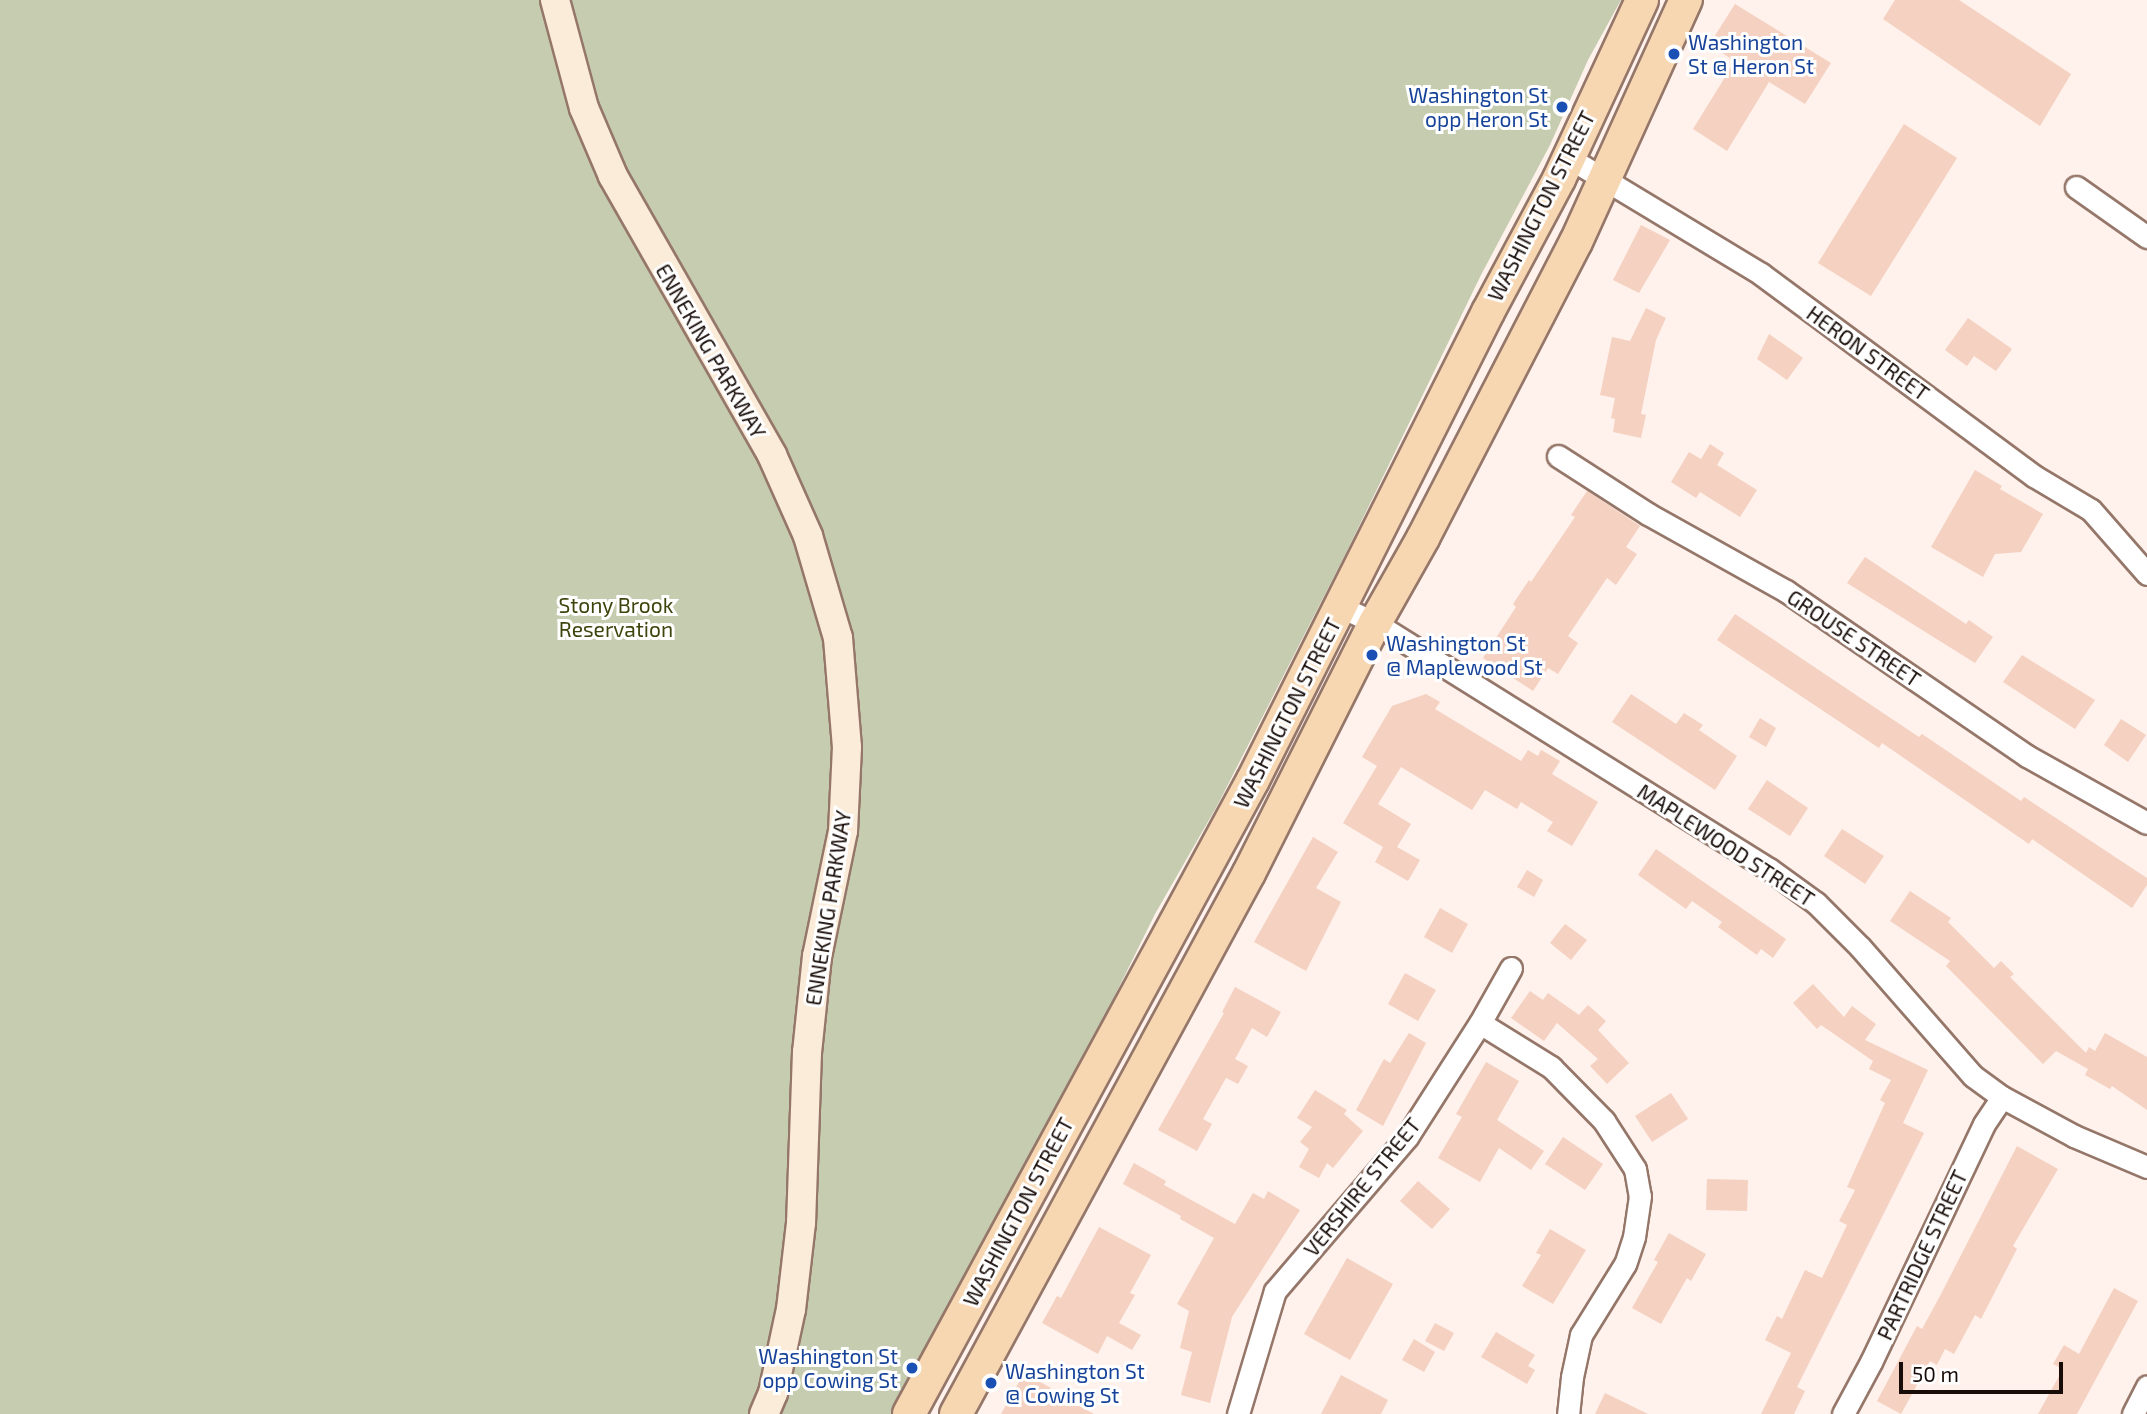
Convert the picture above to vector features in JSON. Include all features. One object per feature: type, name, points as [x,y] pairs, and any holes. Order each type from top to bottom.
[{"type":"main road","name":"ENNEKING PARKWAY","points":[[555,0],[584,108],[613,176],[654,253],[772,455],[808,536],[838,638],[847,747],[843,831],[817,956],[807,1052],[801,1223],[791,1309],[773,1393],[764,1414]]},
{"type":"main road","name":"WASHINGTON STREET","points":[[909,1414],[1253,780],[1488,312],[1569,158],[1642,0]]},
{"type":"main road","name":"WASHINGTON STREET","points":[[956,1414],[1249,873],[1375,624],[1423,538],[1605,180],[1686,0]]},
{"type":"street","name":"HERON STREET","points":[[1569,158],[1760,274],[2034,475],[2091,510],[2147,574]]},
{"type":"street","points":[[2076,187],[2147,237]]},
{"type":"street","name":"GROUSE STREET","points":[[1558,456],[1648,514],[1786,591],[2027,756],[2147,823]]},
{"type":"street","name":"MAPLEWOOD STREET","points":[[1341,607],[1375,624],[1769,869],[1816,903],[1860,947],[1973,1076],[2002,1097],[2074,1136],[2147,1167]]},
{"type":"street","name":"VERSHIRE STREET","points":[[1238,1414],[1275,1291],[1407,1137],[1480,1023],[1511,968]]},
{"type":"street","points":[[1480,1023],[1551,1066],[1604,1121],[1634,1169],[1640,1196],[1634,1237],[1625,1264],[1581,1335],[1568,1414]]},
{"type":"street","name":"PARTRIDGE STREET","points":[[1843,1414],[1871,1362],[1984,1124],[2002,1097]]},
{"type":"street","points":[[2133,1414],[2147,1386]]},
{"type":"green space","name":"Stony Brook Reservation","points":[[0,0],[1621,0],[1588,60],[1550,145],[1481,275],[1345,555],[1217,806],[1155,914],[1053,1121],[893,1414],[0,1414]]},
{"type":"building","points":[[1895,0],[1959,0],[2071,74],[2040,126],[1883,19]]},
{"type":"building","points":[[1735,4],[1831,63],[1805,104],[1769,82],[1727,151],[1693,129],[1735,61],[1709,45]]},
{"type":"building","points":[[1904,124],[1957,158],[1871,296],[1818,263]]},
{"type":"building","points":[[1641,225],[1670,240],[1639,293],[1613,280]]},
{"type":"building","points":[[1646,308],[1666,318],[1656,340],[1641,414],[1646,415],[1641,438],[1613,432],[1615,419],[1611,418],[1615,398],[1600,395],[1612,337],[1630,341]]},
{"type":"building","points":[[1968,318],[2012,349],[1996,371],[1974,356],[1967,366],[1945,350]]},
{"type":"building","points":[[1769,334],[1803,358],[1787,380],[1757,359]]},
{"type":"building","points":[[1710,444],[1724,453],[1717,465],[1757,490],[1740,517],[1700,492],[1696,498],[1671,482],[1689,452],[1701,459]]},
{"type":"building","points":[[1975,470],[2002,486],[2000,489],[2043,514],[2021,552],[1995,554],[1983,577],[1931,547]]},
{"type":"building","points":[[1587,491],[1640,526],[1626,547],[1637,554],[1616,585],[1607,578],[1568,636],[1578,643],[1558,674],[1548,668],[1533,691],[1483,658],[1516,607],[1513,604],[1575,517],[1571,515]]},
{"type":"building","points":[[1865,557],[1966,624],[1969,620],[1993,637],[1975,663],[1847,583]]},
{"type":"building","points":[[1735,614],[1919,737],[1922,734],[2021,801],[2024,797],[2147,878],[2147,885],[2132,908],[2032,839],[2029,844],[1882,743],[1879,748],[1717,640]]},
{"type":"building","points":[[2022,655],[2095,700],[2075,729],[2003,682]]},
{"type":"building","points":[[1426,694],[1440,702],[1435,709],[1521,761],[1528,750],[1538,756],[1541,750],[1560,761],[1552,774],[1598,802],[1572,846],[1547,831],[1553,822],[1521,802],[1517,809],[1485,790],[1472,810],[1401,767],[1378,804],[1411,824],[1397,847],[1420,860],[1408,881],[1375,862],[1383,847],[1343,823],[1377,766],[1362,757],[1392,706]]},
{"type":"building","points":[[1631,694],[1676,724],[1684,713],[1703,725],[1699,730],[1737,756],[1715,790],[1612,722]]},
{"type":"building","points":[[1760,718],[1776,728],[1766,747],[1749,737]]},
{"type":"building","points":[[2121,719],[2146,735],[2128,762],[2104,745]]},
{"type":"building","points":[[1767,780],[1808,808],[1790,836],[1748,809]]},
{"type":"building","points":[[1842,829],[1884,856],[1865,884],[1824,856]]},
{"type":"building","points":[[1313,837],[1338,852],[1316,888],[1341,902],[1306,971],[1254,942]]},
{"type":"building","points":[[1656,849],[1786,939],[1773,958],[1761,949],[1757,955],[1718,927],[1722,922],[1692,901],[1686,909],[1638,875]]},
{"type":"building","points":[[1527,870],[1543,880],[1534,897],[1517,887]]},
{"type":"building","points":[[1910,891],[1951,918],[1948,922],[1994,968],[2001,961],[2014,974],[2010,977],[2086,1053],[2089,1047],[2095,1051],[2105,1033],[2147,1057],[2147,1110],[2112,1086],[2110,1089],[2085,1075],[2088,1069],[2056,1051],[2043,1064],[1946,966],[1950,961],[1890,921]]},
{"type":"building","points":[[1440,908],[1468,924],[1452,953],[1424,937]]},
{"type":"building","points":[[1565,924],[1587,940],[1571,960],[1550,943]]},
{"type":"building","points":[[1405,973],[1436,990],[1418,1021],[1388,1004]]},
{"type":"building","points":[[1813,984],[1844,1017],[1852,1006],[1876,1024],[1865,1040],[1928,1070],[1903,1123],[1924,1133],[1797,1387],[1805,1391],[1794,1414],[1761,1414],[1791,1353],[1765,1340],[1777,1316],[1782,1319],[1805,1270],[1822,1278],[1847,1225],[1839,1221],[1855,1190],[1847,1187],[1885,1103],[1880,1100],[1891,1080],[1869,1069],[1873,1061],[1821,1025],[1817,1029],[1793,1003]]},
{"type":"building","points":[[1235,987],[1281,1012],[1267,1037],[1252,1028],[1235,1059],[1248,1066],[1238,1084],[1226,1078],[1203,1119],[1212,1124],[1197,1151],[1158,1130],[1224,1013],[1222,1012]]},
{"type":"building","points":[[1530,991],[1543,1000],[1548,993],[1579,1015],[1588,1005],[1606,1021],[1598,1030],[1629,1063],[1607,1084],[1590,1066],[1598,1059],[1557,1023],[1544,1041],[1511,1018]]},
{"type":"building","points":[[1409,1033],[1426,1043],[1383,1126],[1356,1110],[1384,1059],[1390,1063]]},
{"type":"building","points":[[1486,1062],[1519,1081],[1497,1120],[1544,1151],[1531,1170],[1499,1148],[1480,1182],[1438,1158],[1462,1117],[1456,1114]]},
{"type":"building","points":[[1315,1090],[1347,1110],[1344,1114],[1363,1131],[1333,1168],[1327,1163],[1319,1178],[1299,1167],[1309,1149],[1300,1142],[1312,1127],[1297,1118]]},
{"type":"building","points":[[1671,1093],[1688,1119],[1652,1142],[1635,1116]]},
{"type":"building","points":[[1563,1137],[1603,1164],[1585,1190],[1545,1164]]},
{"type":"building","points":[[2017,1146],[2058,1169],[2013,1246],[2017,1249],[1981,1319],[1975,1315],[1954,1354],[1945,1349],[1937,1365],[1930,1361],[1901,1414],[1877,1401],[1917,1326],[1922,1329]]},
{"type":"building","points":[[1134,1163],[1166,1181],[1164,1185],[1235,1224],[1253,1193],[1264,1199],[1268,1191],[1300,1210],[1232,1317],[1210,1403],[1181,1395],[1192,1352],[1180,1348],[1189,1311],[1177,1304],[1214,1238],[1123,1184]]},
{"type":"building","points":[[1707,1179],[1748,1180],[1747,1211],[1706,1210]]},
{"type":"building","points":[[1418,1181],[1450,1209],[1432,1229],[1400,1201]]},
{"type":"building","points":[[1099,1227],[1151,1255],[1130,1293],[1135,1295],[1119,1323],[1141,1335],[1132,1350],[1107,1336],[1098,1354],[1042,1323],[1057,1296],[1061,1298]]},
{"type":"building","points":[[1550,1229],[1586,1250],[1553,1304],[1522,1286],[1541,1255],[1536,1253]]},
{"type":"building","points":[[1669,1233],[1706,1254],[1691,1281],[1687,1278],[1661,1324],[1632,1308],[1658,1262],[1654,1260]]},
{"type":"building","points":[[1347,1258],[1393,1284],[1350,1360],[1304,1334]]},
{"type":"building","points":[[2114,1288],[2138,1301],[2077,1414],[2038,1414],[2063,1369],[2053,1364],[2064,1345],[2079,1354]]},
{"type":"building","points":[[1435,1323],[1454,1333],[1444,1351],[1425,1341]]},
{"type":"building","points":[[1496,1332],[1535,1355],[1528,1366],[1535,1370],[1527,1384],[1481,1357]]},
{"type":"building","points":[[1414,1339],[1435,1352],[1424,1372],[1402,1360]]},
{"type":"building","points":[[1024,1373],[1051,1388],[1049,1390],[1094,1414],[1001,1414]]},
{"type":"building","points":[[1341,1375],[1388,1400],[1381,1414],[1321,1414]]},
{"type":"building","points":[[1605,1393],[1648,1414],[1595,1414]]},
{"type":"place","name":"Washington St @ Heron St","points":[[1674,54]]},
{"type":"place","name":"Washington St opp Heron St","points":[[1562,107]]},
{"type":"place","name":"Washington St @ Maplewood St","points":[[1372,655]]},
{"type":"place","name":"Washington St opp Cowing St","points":[[912,1368]]},
{"type":"place","name":"Washington St @ Cowing St","points":[[991,1383]]}]
